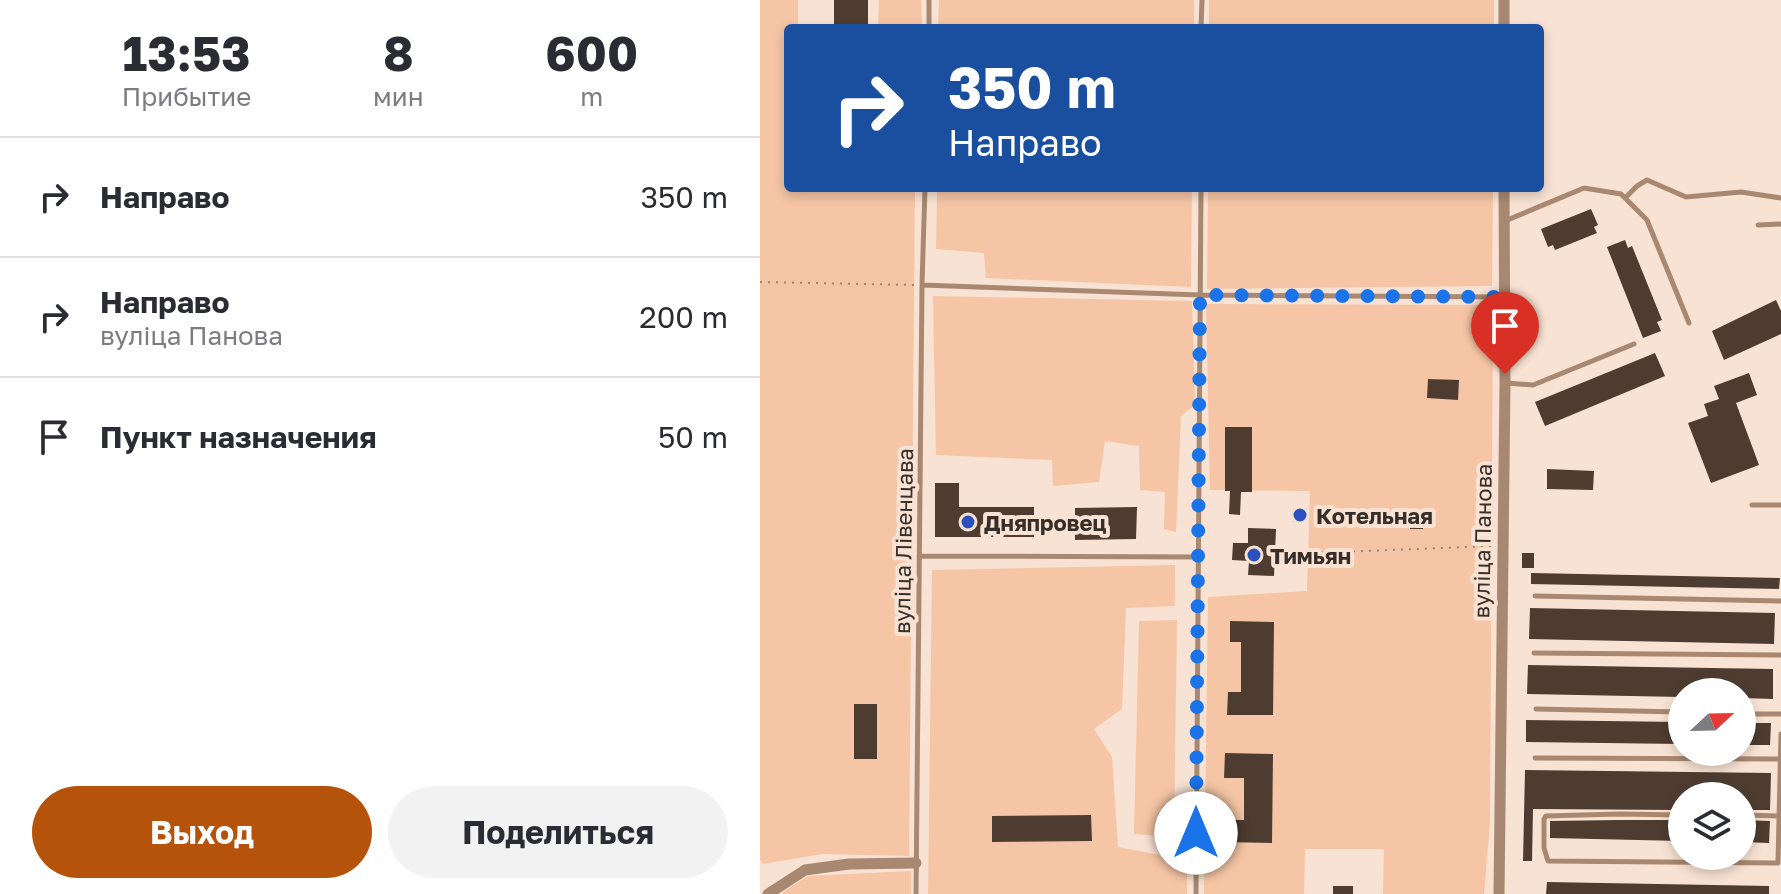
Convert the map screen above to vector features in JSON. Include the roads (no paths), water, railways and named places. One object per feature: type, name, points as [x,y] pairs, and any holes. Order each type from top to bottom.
[{"type":"street","points":[[1504,0],[1504,24]]},
{"type":"street","name":"вуліца Панова","points":[[1499,894],[1504,192]]},
{"type":"street","points":[[768,894],[805,870],[849,864],[916,863]]},
{"type":"lane","points":[[929,0],[929,24]]},
{"type":"lane","points":[[1201,24],[1202,0]]},
{"type":"lane","points":[[1625,198],[1647,180],[1686,197],[1741,192],[1781,198]]},
{"type":"lane","points":[[1504,221],[1584,188],[1621,194],[1647,220],[1689,323]]},
{"type":"lane","name":"вуліца Лівенцава","points":[[916,894],[925,192]]},
{"type":"lane","points":[[1196,894],[1201,192]]},
{"type":"lane","points":[[1758,225],[1781,224]]},
{"type":"lane","points":[[922,285],[1200,295],[1504,297]]},
{"type":"lane","points":[[1505,383],[1533,385],[1634,344]]},
{"type":"lane","points":[[1752,505],[1781,505]]},
{"type":"lane","points":[[919,556],[1198,557]]},
{"type":"lane","points":[[1535,596],[1781,601]]},
{"type":"lane","points":[[1534,653],[1781,655]]},
{"type":"lane","points":[[1536,709],[1668,712]]},
{"type":"lane","points":[[1756,714],[1781,714]]},
{"type":"lane","points":[[1756,863],[1779,863],[1781,734]]},
{"type":"lane","points":[[1535,758],[1780,759]]},
{"type":"lane","points":[[1668,815],[1546,816],[1544,819],[1545,855],[1548,861],[1668,862]]},
{"type":"lane","points":[[1756,815],[1779,816]]},
{"type":"place","name":"Котельная","points":[[1300,515]]},
{"type":"place","name":"Дняпровец","points":[[968,522]]},
{"type":"place","name":"Тимьян","points":[[1254,555]]}]
